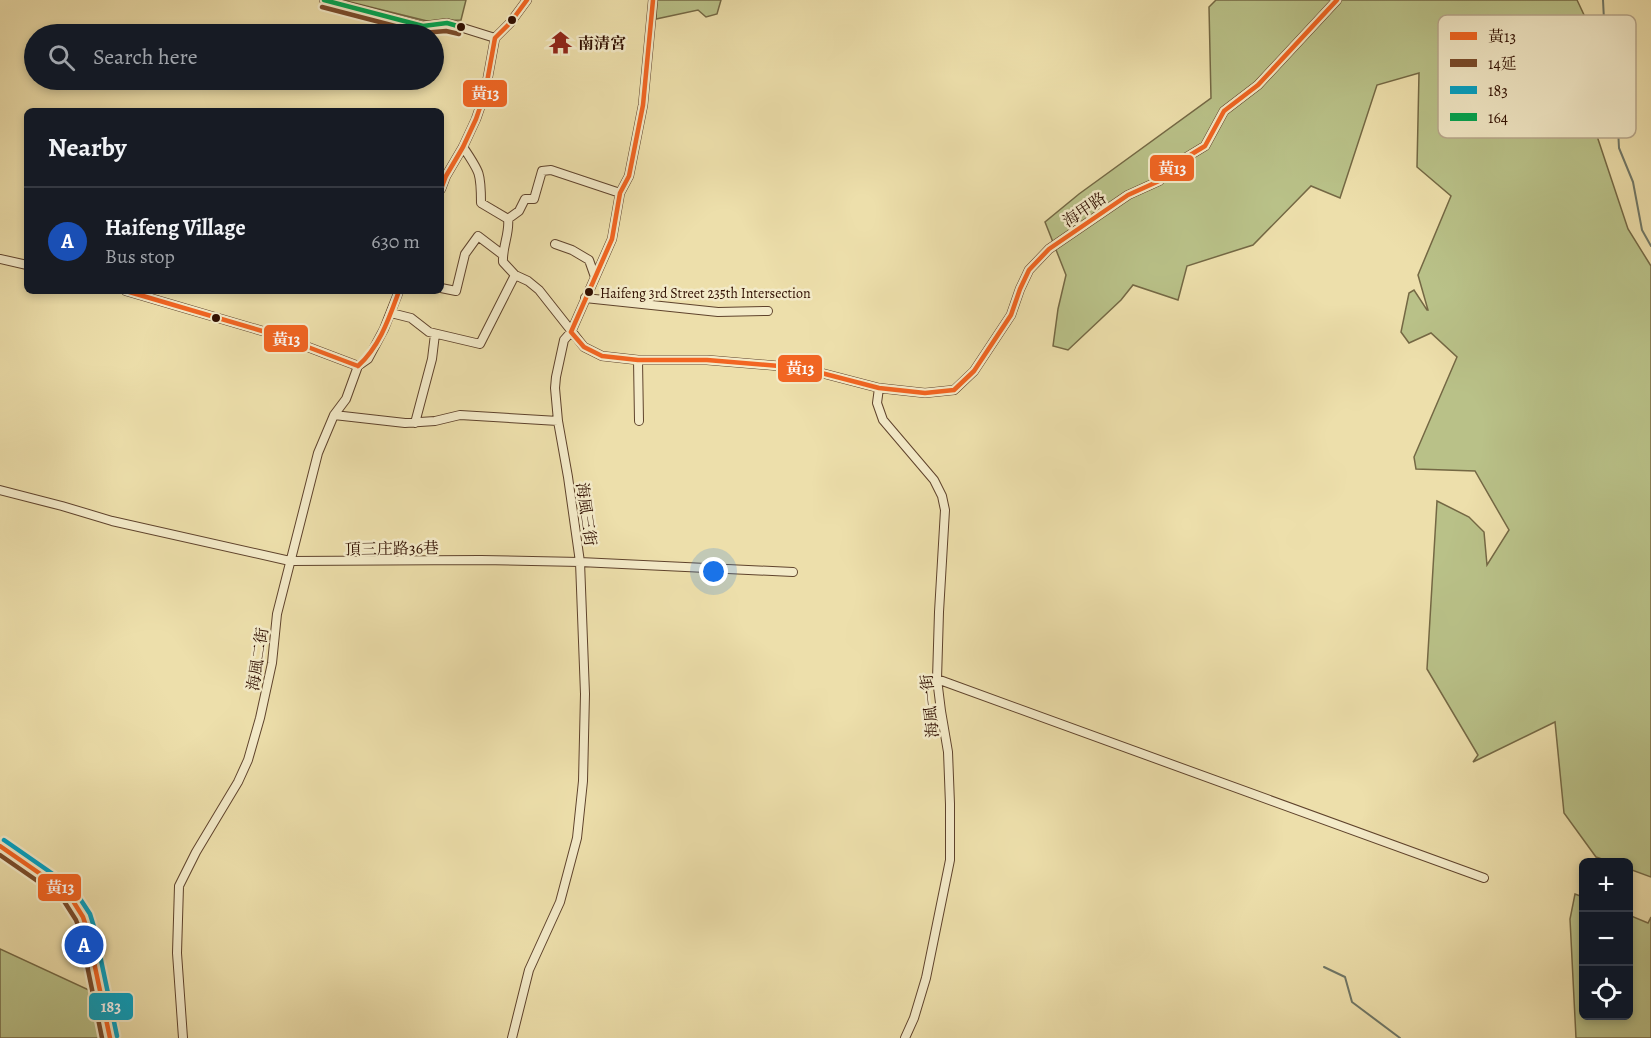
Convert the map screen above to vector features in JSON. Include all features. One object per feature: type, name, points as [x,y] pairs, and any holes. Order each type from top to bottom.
[{"type":"street","points":[[324,0],[415,24]]},
{"type":"street","points":[[444,181],[476,119],[485,93],[495,38],[510,23],[527,0]]},
{"type":"street","name":"海風三街","points":[[512,1038],[529,970],[560,902],[576,838],[583,781],[585,694],[580,561],[558,421],[556,377],[564,340],[571,332],[612,239],[620,193],[629,176],[643,105],[653,0]]},
{"type":"street","name":"海甲路","points":[[515,274],[539,290],[584,347],[602,356],[638,360],[707,360],[806,369],[879,388],[925,393],[954,390],[974,371],[1011,315],[1029,270],[1049,249],[1128,195],[1159,181],[1177,164],[1205,146],[1224,111],[1258,85],[1337,0]]},
{"type":"street","points":[[439,24],[447,23],[495,38]]},
{"type":"street","points":[[463,147],[477,167],[481,178],[481,203],[508,219]]},
{"type":"street","points":[[508,219],[519,211],[525,199],[534,198],[542,171],[551,170],[620,193]]},
{"type":"street","points":[[391,313],[411,318],[429,332],[480,344],[515,274],[503,262],[509,228],[508,219]]},
{"type":"street","points":[[444,289],[456,291],[465,254],[478,236],[503,255]]},
{"type":"street","points":[[555,244],[572,250],[589,260],[595,277]]},
{"type":"street","points":[[0,259],[24,264]]},
{"type":"street","points":[[136,294],[276,335],[358,366]]},
{"type":"street","name":"海風二街","points":[[183,1038],[177,953],[179,886],[248,760],[272,663],[277,614],[318,453],[334,415],[346,399],[358,366],[368,359],[398,294]]},
{"type":"street","points":[[585,298],[718,312],[768,311]]},
{"type":"street","points":[[415,423],[432,359],[435,334]]},
{"type":"street","points":[[638,360],[639,421]]},
{"type":"street","name":"海風一街","points":[[879,388],[877,403],[883,420],[934,480],[942,496],[945,510],[937,680],[948,752],[950,860],[926,978],[914,1018],[905,1038]]},
{"type":"street","points":[[334,415],[415,423],[460,415],[558,421]]},
{"type":"street","name":"頂三庄路36巷","points":[[0,490],[112,521],[290,561],[580,561],[793,572]]},
{"type":"street","points":[[937,680],[1484,878]]},
{"type":"street","points":[[0,846],[68,893],[83,917],[110,1038]]},
{"type":"green space","points":[[342,0],[466,0],[461,20],[427,21]]},
{"type":"green space","points":[[657,0],[721,0],[717,14],[706,17],[698,10],[656,19]]},
{"type":"green space","points":[[1216,0],[1577,0],[1584,15],[1438,15],[1438,138],[1598,138],[1628,229],[1651,266],[1651,877],[1633,870],[1633,858],[1596,857],[1564,813],[1555,722],[1473,762],[1478,755],[1427,669],[1437,501],[1469,517],[1484,532],[1487,565],[1509,530],[1475,471],[1416,469],[1414,457],[1457,357],[1431,333],[1409,343],[1401,332],[1409,293],[1414,290],[1428,310],[1418,275],[1451,196],[1417,167],[1419,73],[1377,85],[1340,198],[1311,186],[1253,245],[1187,266],[1178,300],[1133,285],[1121,300],[1068,350],[1053,346],[1066,275],[1045,222],[1079,194],[1211,98],[1209,7]]},
{"type":"green space","points":[[1575,894],[1579,896],[1579,1020],[1633,1020],[1633,917],[1648,923],[1651,917],[1651,1038],[1576,1038],[1570,919]]},
{"type":"green space","points":[[0,949],[91,991],[100,1038],[0,1038]]},
{"type":"waterway","points":[[1603,0],[1604,15]]},
{"type":"waterway","points":[[1618,138],[1619,148],[1633,182],[1642,230],[1651,246]]},
{"type":"waterway","points":[[1324,967],[1345,977],[1352,1002],[1400,1038]]},
{"type":"transit line","name":"164","points":[[324,0],[415,24]]},
{"type":"transit line","name":"黃13","points":[[444,181],[476,119],[485,93],[495,38],[510,23],[527,0]]},
{"type":"transit line","name":"黃13","points":[[571,332],[612,239],[620,193],[629,176],[643,105],[653,0]]},
{"type":"transit line","name":"黃13","points":[[571,332],[584,347],[602,356],[638,360],[707,360],[779,366],[806,369],[879,388],[925,393],[954,390],[974,371],[1011,315],[1029,270],[1049,249],[1128,195],[1159,181],[1177,163],[1205,146],[1224,111],[1258,85],[1337,0]]},
{"type":"transit line","name":"14延","points":[[322,7],[387,24]]},
{"type":"transit line","name":"164","points":[[439,24],[447,23],[461,27]]},
{"type":"transit line","name":"14延","points":[[444,31],[459,34]]},
{"type":"transit line","name":"黃13","points":[[136,294],[276,335],[358,366]]},
{"type":"transit line","name":"黃13","points":[[358,366],[378,341],[398,294]]},
{"type":"transit line","name":"183","points":[[4,840],[73,888],[90,914],[117,1036]]},
{"type":"transit line","name":"黃13","points":[[0,846],[68,893],[83,917],[110,1038]]},
{"type":"transit line","name":"14延","points":[[0,855],[62,898],[76,920],[102,1038]]},
{"type":"place","name":"南清宮","points":[[560,43]]},
{"type":"place","name":"Haifeng 3rd Street 235th Intersection","points":[[589,292]]},
{"type":"place","name":"Haifeng Village","points":[[84,945]]}]
